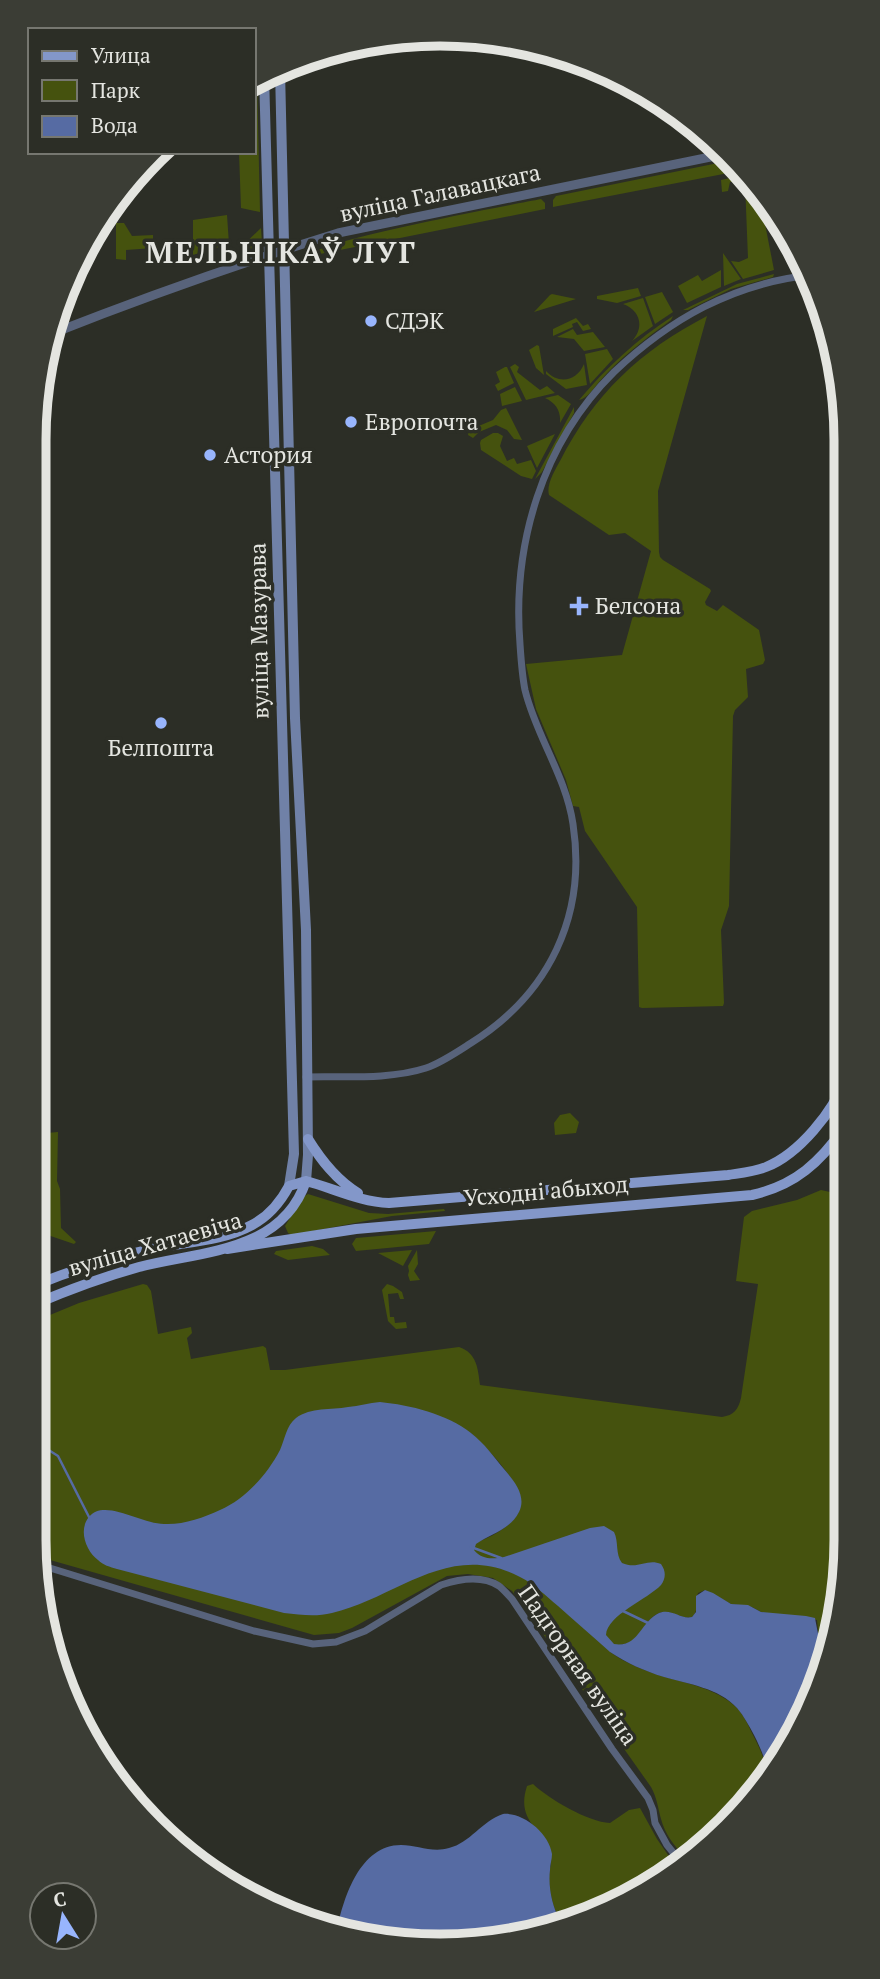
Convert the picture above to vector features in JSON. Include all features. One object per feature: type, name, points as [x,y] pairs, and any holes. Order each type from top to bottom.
[{"type":"main road","name":"вуліца Мазурава","points":[[280,80],[295,718],[306,930],[306,1181]]},
{"type":"main road","name":"вуліца Мазурава","points":[[264,87],[294,1154],[289,1186]]},
{"type":"main road","points":[[290,1077],[306,1077]]},
{"type":"main road","name":"Усходні абыход","points":[[306,1181],[379,1203],[728,1175],[759,1169],[785,1156],[800,1143],[834,1102]]},
{"type":"main road","points":[[308,1139],[335,1175],[369,1200]]},
{"type":"main road","name":"Усходні абыход","points":[[227,1249],[356,1229],[764,1192],[801,1175],[818,1161],[834,1141]]},
{"type":"main road","points":[[289,1186],[306,1181]]},
{"type":"main road","name":"вуліца Хатаевіча","points":[[46,1300],[101,1278],[135,1268],[227,1249],[256,1237],[276,1225],[295,1205],[306,1181]]},
{"type":"main road","name":"вуліца Хатаевіча","points":[[46,1281],[101,1262],[241,1230],[260,1221],[274,1209],[289,1186]]},
{"type":"main road","points":[[467,1197],[470,1218]]},
{"type":"street","name":"вуліца Галавацкага","points":[[61,330],[284,249],[338,233],[714,156]]},
{"type":"street","points":[[306,1077],[382,1075],[428,1067],[479,1038],[502,1020],[528,993],[552,959],[572,907],[576,857],[568,799],[530,704],[522,669],[519,590],[524,550],[538,492],[552,460],[583,408],[610,377],[641,348],[681,318],[725,297],[776,280],[799,277]]},
{"type":"street","name":"Падгорная вуліца","points":[[46,1567],[254,1631],[313,1644],[336,1642],[366,1631],[452,1581],[472,1579],[499,1586],[512,1599],[648,1798],[655,1822],[676,1855]]},
{"type":"green space","points":[[257,91],[260,212],[241,208],[239,154],[256,154]]},
{"type":"green space","points":[[720,163],[730,173],[553,207],[556,196]]},
{"type":"green space","points":[[734,177],[738,181],[730,182],[728,191],[722,192],[721,180]]},
{"type":"green space","points":[[745,190],[763,214],[774,270],[743,279],[731,261],[739,262],[748,258]]},
{"type":"green space","points":[[541,199],[545,203],[545,209],[305,257],[318,250],[377,233]]},
{"type":"green space","points":[[227,215],[229,244],[193,255],[193,220]]},
{"type":"green space","points":[[116,223],[124,223],[132,236],[153,235],[153,248],[126,250],[126,260],[116,259]]},
{"type":"green space","points":[[261,228],[262,242],[255,248],[241,252],[241,247]]},
{"type":"green space","points":[[723,253],[741,279],[724,286]]},
{"type":"green space","points":[[791,260],[796,271],[790,268],[788,262]]},
{"type":"green space","points":[[721,270],[721,287],[687,303],[678,286],[698,275],[702,281]]},
{"type":"green space","points":[[774,274],[773,277],[731,289],[683,310],[737,284]]},
{"type":"green space","points":[[638,288],[641,296],[617,303],[597,299],[597,296]]},
{"type":"green space","points":[[662,292],[673,312],[655,324],[645,297]]},
{"type":"green space","points":[[552,294],[576,299],[534,312]]},
{"type":"green space","points":[[643,298],[653,326],[632,341],[638,330],[639,320],[633,310],[623,304]]},
{"type":"green space","points":[[673,316],[615,365],[588,395],[579,400],[623,355]]},
{"type":"green space","points":[[707,316],[658,491],[659,552],[663,560],[710,589],[706,605],[717,611],[723,605],[759,630],[765,660],[763,664],[746,669],[748,697],[735,710],[733,716],[729,906],[721,930],[723,1006],[642,1008],[639,1007],[637,907],[585,831],[579,807],[573,806],[566,780],[536,709],[526,664],[622,655],[651,551],[625,533],[609,535],[549,495],[550,482],[574,437],[604,394],[640,359]]},
{"type":"green space","points":[[576,318],[583,326],[588,324],[591,329],[583,331],[577,322],[572,324],[573,327],[553,336],[553,329]]},
{"type":"green space","points":[[573,329],[577,335],[593,332],[605,347],[584,351],[574,339],[557,337]]},
{"type":"green space","points":[[537,345],[544,375],[536,368],[529,350]]},
{"type":"green space","points":[[607,349],[613,359],[590,384],[585,354]]},
{"type":"green space","points":[[515,364],[519,367],[517,372],[540,390],[547,386],[555,393],[526,400],[510,367]]},
{"type":"green space","points":[[584,364],[587,385],[566,389],[546,374],[546,371],[556,378],[567,379],[577,374]]},
{"type":"green space","points":[[505,367],[514,383],[498,391],[495,385],[500,382],[496,372]]},
{"type":"green space","points":[[515,387],[522,401],[502,406],[500,394]]},
{"type":"green space","points":[[558,395],[571,404],[560,423],[557,408],[545,398]]},
{"type":"green space","points":[[574,407],[574,413],[542,472],[535,479]]},
{"type":"green space","points":[[506,408],[522,440],[514,439],[507,430],[496,425],[479,432],[473,438],[468,435],[469,430],[493,420]]},
{"type":"green space","points":[[493,433],[503,436],[500,446],[507,461],[514,458],[517,464],[531,460],[536,471],[532,479],[521,476],[481,450],[481,440]]},
{"type":"green space","points":[[555,434],[537,468],[527,446]]},
{"type":"green space","points":[[570,1113],[579,1122],[576,1133],[555,1135],[554,1123],[560,1115]]},
{"type":"green space","points":[[58,1132],[57,1181],[60,1189],[61,1228],[76,1242],[74,1244],[46,1234],[46,1133]]},
{"type":"green space","points":[[821,1190],[830,1192],[834,1197],[834,1565],[821,1641],[817,1620],[761,1612],[752,1607],[731,1604],[705,1590],[698,1593],[692,1617],[659,1613],[649,1621],[636,1639],[610,1652],[643,1670],[702,1688],[728,1701],[744,1717],[763,1756],[765,1762],[737,1799],[680,1852],[665,1830],[651,1787],[519,1600],[512,1591],[493,1578],[468,1574],[447,1576],[352,1628],[339,1633],[314,1635],[46,1559],[46,1317],[79,1303],[143,1284],[151,1291],[158,1334],[191,1327],[192,1333],[187,1338],[191,1359],[263,1346],[266,1348],[270,1370],[285,1370],[459,1347],[473,1357],[480,1385],[722,1417],[735,1411],[741,1398],[758,1284],[736,1281],[744,1217],[752,1211],[797,1200]],"holes":[[[471,1433],[497,1460],[519,1494],[517,1515],[506,1527],[492,1536],[461,1549]]]},
{"type":"green space","points":[[308,1194],[369,1213],[445,1211],[392,1216],[292,1235],[285,1226],[303,1197]]},
{"type":"green space","points":[[436,1231],[429,1244],[356,1251],[352,1244],[356,1238]]},
{"type":"green space","points":[[312,1246],[323,1249],[330,1255],[288,1260],[274,1254],[276,1251]]},
{"type":"green space","points":[[412,1250],[403,1266],[378,1253]]},
{"type":"green space","points":[[417,1250],[418,1264],[414,1271],[420,1280],[410,1281],[408,1266]]},
{"type":"green space","points":[[387,1284],[402,1292],[404,1299],[400,1299],[398,1293],[388,1294],[390,1317],[394,1317],[395,1323],[406,1322],[407,1328],[396,1329],[388,1321],[382,1290]]},
{"type":"green space","points":[[533,1784],[569,1809],[601,1822],[610,1823],[629,1810],[640,1808],[671,1859],[614,1893],[558,1916],[550,1888],[550,1855],[525,1807],[527,1786]]},
{"type":"water","points":[[380,1402],[428,1412],[461,1426],[485,1446],[515,1484],[521,1506],[515,1518],[505,1527],[476,1544],[474,1550],[481,1556],[504,1557],[590,1528],[604,1526],[614,1532],[618,1556],[622,1563],[661,1564],[665,1574],[661,1585],[620,1614],[608,1628],[606,1635],[614,1644],[629,1642],[659,1613],[692,1617],[696,1612],[696,1596],[705,1590],[731,1604],[748,1605],[761,1612],[815,1618],[821,1641],[814,1666],[794,1713],[765,1762],[754,1735],[742,1714],[730,1701],[712,1691],[657,1675],[623,1660],[610,1652],[530,1583],[494,1567],[470,1565],[446,1568],[356,1606],[326,1614],[308,1615],[284,1613],[104,1565],[87,1546],[84,1528],[89,1517],[96,1512],[113,1511],[155,1523],[171,1524],[207,1516],[229,1505],[262,1477],[275,1459],[288,1429],[296,1418],[315,1410]]},
{"type":"water","points":[[503,1814],[519,1816],[534,1825],[546,1839],[552,1854],[551,1896],[558,1916],[517,1926],[440,1934],[389,1930],[339,1920],[356,1875],[375,1854],[387,1847],[401,1845],[437,1850],[449,1848],[463,1842]]},
{"type":"waterway","points":[[46,1448],[58,1456],[89,1517]]},
{"type":"waterway","points":[[471,1547],[501,1558]]},
{"type":"waterway","points":[[623,1611],[648,1623]]},
{"type":"place","name":"СДЭК","points":[[371,321]]},
{"type":"place","name":"Европочта","points":[[351,422]]},
{"type":"place","name":"Астория","points":[[210,455]]},
{"type":"place","name":"Белсона","points":[[579,606]]},
{"type":"place","name":"Белпошта","points":[[161,723]]},
{"type":"district","name":"МЕЛЬНІКАЎ ЛУГ","points":[[281,253]]}]
